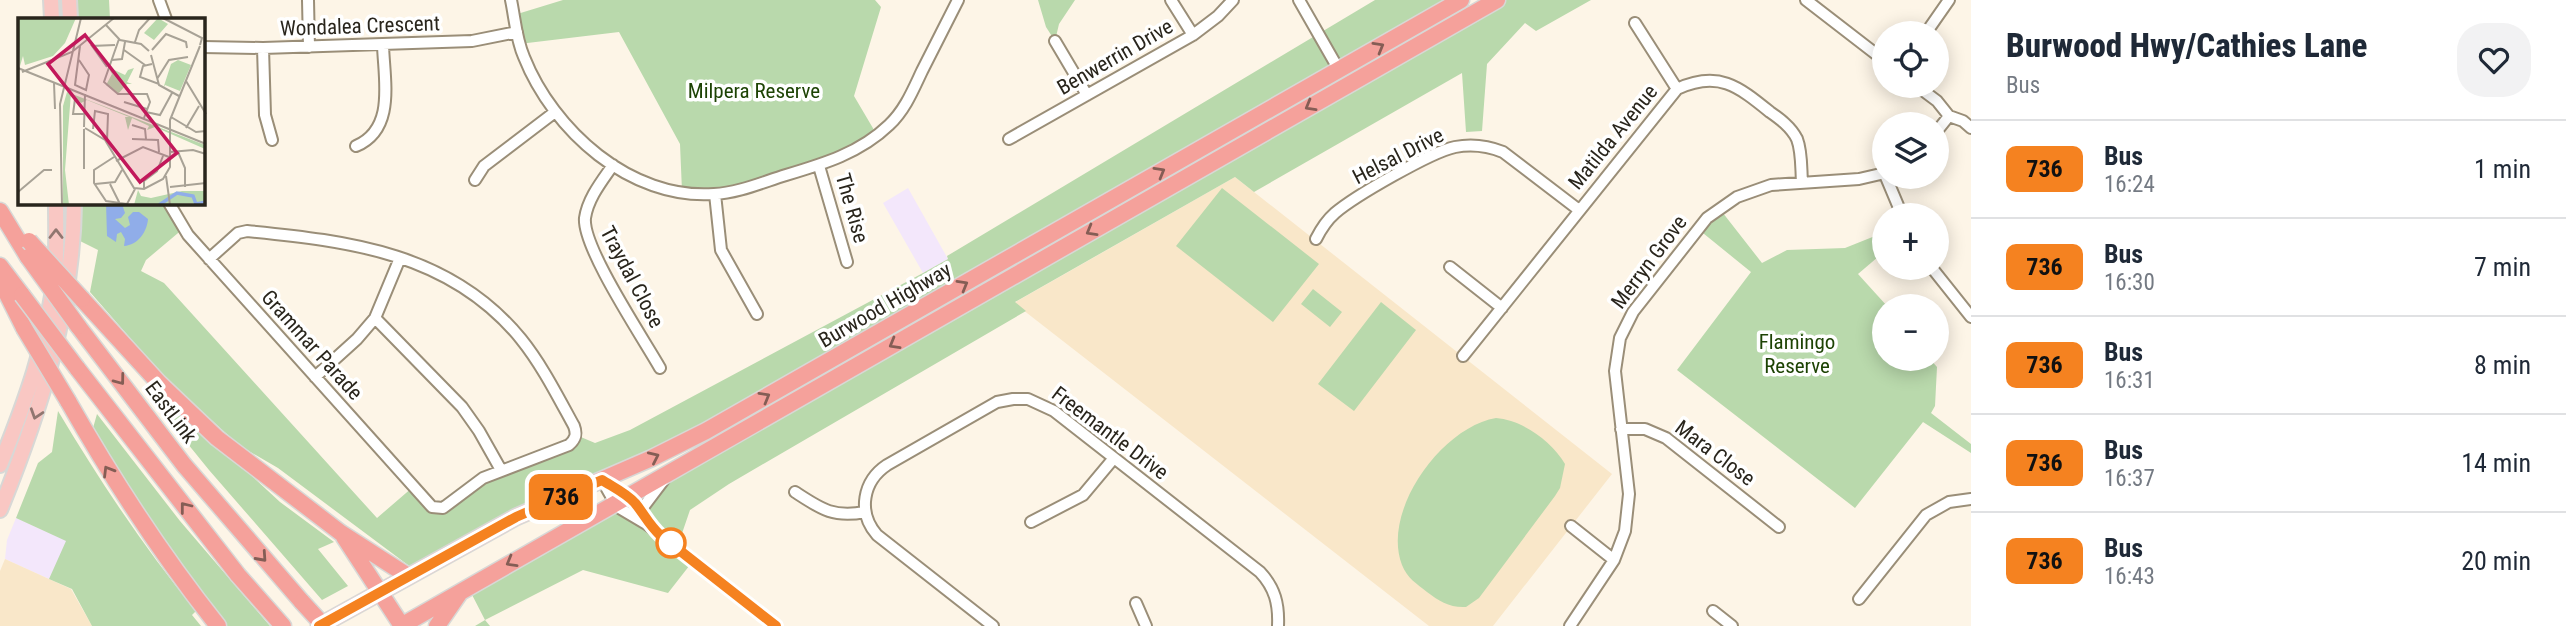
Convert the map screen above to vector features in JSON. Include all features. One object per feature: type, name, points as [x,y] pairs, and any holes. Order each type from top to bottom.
[{"type":"highway","name":"Burwood Highway","points":[[321,626],[516,517],[706,431],[1461,0]]},
{"type":"highway","name":"Burwood Highway","points":[[402,626],[1497,0]]},
{"type":"highway","name":"EastLink","points":[[2,215],[28,249],[78,326],[184,465],[321,626]]},
{"type":"highway","points":[[28,249],[82,299],[158,382],[218,438],[341,533],[408,576]]},
{"type":"highway","points":[[0,266],[238,575],[279,622]]},
{"type":"highway","points":[[0,280],[24,328],[135,514],[218,626]]},
{"type":"highway","points":[[706,431],[717,446]]},
{"type":"highway","points":[[341,533],[402,626]]},
{"type":"highway","points":[[437,626],[460,592]]},
{"type":"main road","points":[[51,0],[52,18]]},
{"type":"main road","points":[[69,0],[70,18]]},
{"type":"main road","points":[[0,466],[33,376],[47,322],[55,273],[56,205]]},
{"type":"main road","points":[[0,510],[30,432],[56,348],[74,238],[74,205]]},
{"type":"street","points":[[159,0],[166,18]]},
{"type":"street","points":[[308,0],[309,47]]},
{"type":"street","points":[[511,0],[523,54],[531,73],[555,112],[584,144],[613,165],[639,179],[690,194],[715,194],[819,166],[861,146],[881,132],[897,116],[958,0]]},
{"type":"street","points":[[1171,0],[1193,35]]},
{"type":"street","name":"Benwerrin Drive","points":[[1009,139],[1193,35],[1218,16],[1233,0]]},
{"type":"street","points":[[1299,0],[1339,70]]},
{"type":"street","points":[[1806,0],[1872,51]]},
{"type":"street","points":[[1935,21],[1950,0]]},
{"type":"street","points":[[1635,23],[1676,89]]},
{"type":"street","name":"Wondalea Crescent","points":[[205,47],[309,47],[472,41],[517,32]]},
{"type":"street","points":[[1055,41],[1087,95]]},
{"type":"street","points":[[356,146],[370,139],[382,120],[385,104],[383,45]]},
{"type":"street","points":[[263,48],[265,115],[272,140]]},
{"type":"street","name":"Matilda Avenue","points":[[1463,356],[1676,89],[1700,81],[1719,81],[1748,94],[1793,132],[1799,146],[1802,182]]},
{"type":"street","points":[[1934,98],[1946,112]]},
{"type":"street","points":[[475,180],[484,166],[555,112]]},
{"type":"street","points":[[1949,116],[1963,121],[1971,128]]},
{"type":"street","name":"Helsal Drive","points":[[1316,239],[1329,219],[1347,204],[1438,154],[1460,146],[1482,146],[1503,152],[1579,210]]},
{"type":"street","name":"Traydal Close","points":[[613,165],[588,206],[585,230],[594,254],[660,368]]},
{"type":"street","name":"The Rise","points":[[819,166],[847,262]]},
{"type":"street","name":"Merryn Grove","points":[[1570,626],[1615,560],[1625,531],[1629,504],[1615,378],[1620,338],[1633,312],[1694,234],[1719,208],[1747,192],[1771,185],[1872,176]]},
{"type":"street","points":[[715,194],[720,250],[757,314]]},
{"type":"street","name":"Grammar Parade","points":[[170,205],[187,235],[432,507],[443,508],[480,480],[501,470]]},
{"type":"street","points":[[209,259],[238,233],[247,231],[342,241],[427,268],[462,287],[505,321],[531,353],[574,426],[576,437],[569,445],[501,470],[462,407],[375,318]]},
{"type":"street","points":[[315,377],[352,344],[375,318],[400,258]]},
{"type":"street","points":[[1450,267],[1502,308]]},
{"type":"street","points":[[1942,280],[1971,317]]},
{"type":"street","name":"Freemantle Drive","points":[[865,512],[867,489],[883,468],[997,402],[1028,399],[1045,405],[1260,572],[1276,597],[1279,608],[1278,626]]},
{"type":"street","name":"Mara Close","points":[[1620,429],[1645,429],[1666,438],[1779,527]]},
{"type":"street","points":[[1031,522],[1083,495],[1114,458]]},
{"type":"street","points":[[641,510],[670,472]]},
{"type":"street","points":[[602,480],[633,517],[648,524],[776,626]]},
{"type":"street","points":[[795,492],[830,513],[843,515],[865,512],[873,530],[881,539],[993,626]]},
{"type":"street","points":[[1859,599],[1926,515],[1949,502],[1971,499]]},
{"type":"street","points":[[621,500],[641,510],[648,524]]},
{"type":"street","points":[[1571,527],[1615,560]]},
{"type":"street","points":[[1136,603],[1146,626]]},
{"type":"street","points":[[1713,611],[1732,626]]},
{"type":"shaded area","points":[[1235,177],[1612,474],[1493,626],[1429,626],[1014,303]]},
{"type":"shaded area","points":[[908,188],[948,259],[923,273],[883,203]]},
{"type":"shaded area","points":[[16,518],[67,541],[49,579],[5,559],[7,540]]},
{"type":"shaded area","points":[[5,559],[71,589],[92,626],[0,626],[0,571]]},
{"type":"green space","points":[[69,0],[109,0],[110,18],[70,18]]},
{"type":"green space","name":"Milpera Reserve","points":[[563,0],[875,0],[881,7],[854,96],[877,135],[861,146],[741,189],[682,191],[680,144],[619,32],[519,44],[514,15]]},
{"type":"green space","points":[[1038,0],[1075,0],[1059,24],[1055,41],[1046,27]]},
{"type":"green space","points":[[1375,0],[1461,0],[706,431],[416,571],[278,468],[240,446],[164,377],[90,292],[98,250],[74,238],[74,205],[178,205],[173,209],[184,228],[146,260],[141,271],[164,283],[377,518],[413,487],[436,508],[477,482],[545,454],[576,435],[595,443],[630,430],[923,273],[948,259],[947,256]]},
{"type":"green space","points":[[1497,0],[1591,0],[1536,31],[1525,23],[1487,64],[1482,131],[1466,132],[1462,73],[1254,192],[1235,177],[1015,302],[1026,311],[729,484],[690,510],[677,548],[693,561],[668,593],[583,570],[485,620],[468,587],[621,509],[641,510],[669,472]]},
{"type":"green space","points":[[1222,188],[1319,264],[1273,322],[1176,246]]},
{"type":"green space","name":"Flamingo Reserve","points":[[1719,208],[1762,263],[1787,250],[1845,248],[1872,237],[1872,262],[1858,274],[1876,294],[1872,294],[1872,371],[1937,371],[1935,406],[1931,413],[1971,444],[1971,453],[1923,422],[1855,508],[1677,370],[1751,272],[1698,229]]},
{"type":"green space","points":[[1313,289],[1342,312],[1330,327],[1301,304]]},
{"type":"green space","points":[[1381,302],[1416,330],[1354,411],[1318,384]]},
{"type":"green space","points":[[172,402],[280,502],[334,542],[318,549],[348,586],[322,600],[162,412]]},
{"type":"green space","points":[[58,411],[123,514],[196,611],[192,615],[201,626],[92,626],[72,589],[49,579],[66,541],[16,518],[38,463],[52,452]]},
{"type":"green space","points":[[97,414],[180,521],[270,626],[224,626],[91,435]]},
{"type":"green space","points":[[1496,418],[1526,427],[1552,447],[1565,464],[1560,488],[1479,598],[1466,607],[1455,606],[1431,595],[1407,574],[1402,565],[1398,544],[1400,521],[1408,497],[1437,454],[1456,437],[1476,425]]},
{"type":"green space","points":[[485,620],[490,626],[475,626]]},
{"type":"water","points":[[106,205],[124,205],[125,213],[121,218],[115,219],[125,228],[130,225],[128,217],[133,212],[139,212],[148,219],[144,233],[129,245],[124,246],[125,239],[121,232],[117,234],[116,242],[107,236]]},
{"type":"bus line","name":"736","points":[[319,626],[516,517],[602,480],[628,496],[641,510],[648,524],[660,535],[776,626]]}]
